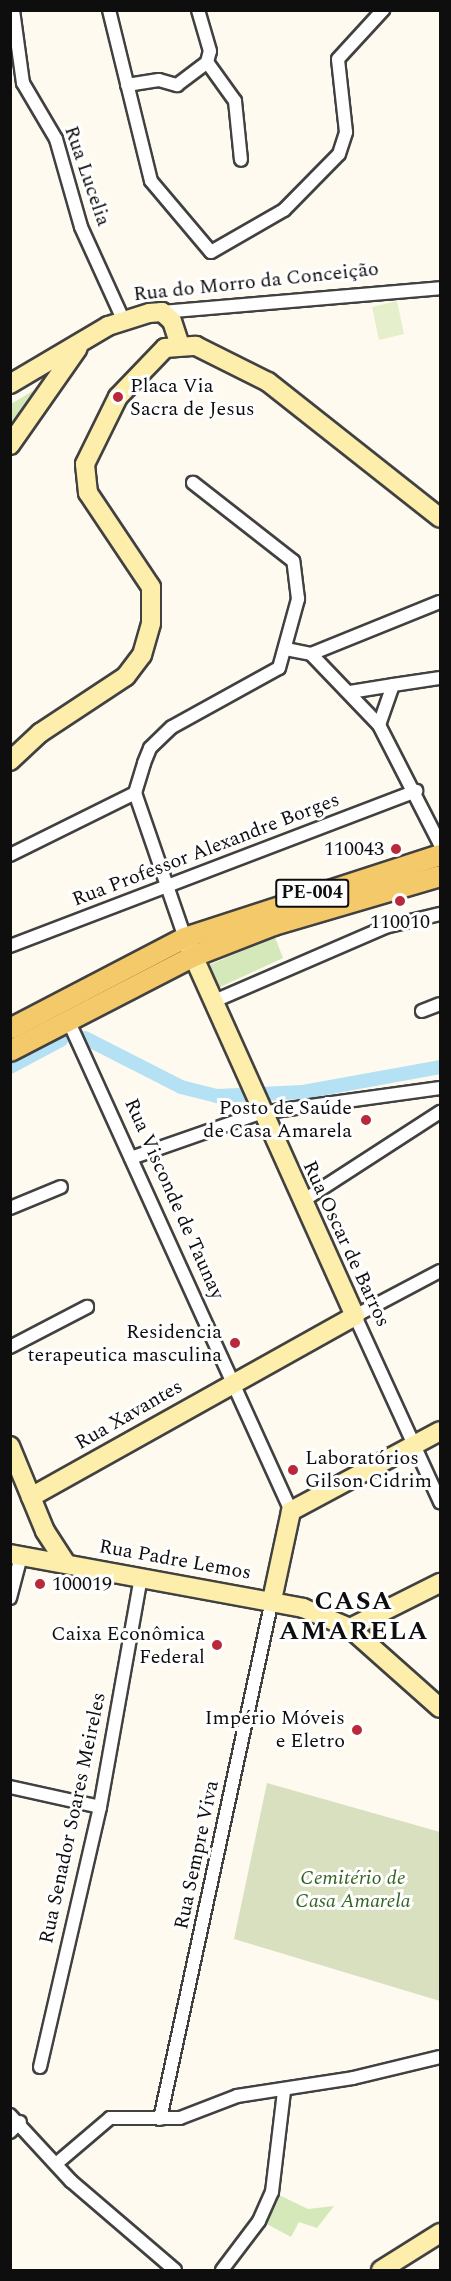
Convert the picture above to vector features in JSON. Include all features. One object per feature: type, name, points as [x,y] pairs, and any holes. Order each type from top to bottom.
[{"type":"main road","name":"PE-004","points":[[10,1029],[185,938],[441,855]]},
{"type":"main road","name":"PE-004","points":[[10,1051],[192,957],[274,925],[441,876]]},
{"type":"street","name":"Rua Lucelia","points":[[13,10],[23,83],[56,139],[81,227],[123,319]]},
{"type":"street","points":[[109,10],[151,181],[211,252],[261,227],[320,178],[345,144],[345,107],[338,64],[339,55],[383,10]]},
{"type":"street","points":[[127,85],[159,80],[177,86],[207,62],[210,51],[198,10]]},
{"type":"street","points":[[207,62],[235,101],[241,160]]},
{"type":"street","name":"Rua do Morro da Conceição","points":[[10,384],[123,319],[162,312],[441,288]]},
{"type":"street","points":[[162,312],[172,321],[179,343]]},
{"type":"street","name":"Rua do Morro da Conceição","points":[[10,445],[82,341]]},
{"type":"street","points":[[10,760],[40,733],[126,676],[142,655],[151,623],[151,587],[88,492],[85,464],[126,384],[154,357],[179,343],[196,346],[268,382],[441,518]]},
{"type":"street","points":[[10,855],[135,793],[159,737],[216,699],[279,668],[298,599],[293,561],[193,483]]},
{"type":"street","points":[[286,649],[312,654],[441,603]]},
{"type":"street","points":[[312,654],[379,725],[416,791],[441,844]]},
{"type":"street","points":[[350,692],[441,678]]},
{"type":"street","points":[[379,725],[393,685]]},
{"type":"street","name":"Rua Professor Alexandre Borges","points":[[10,946],[416,791]]},
{"type":"street","points":[[135,793],[169,884],[185,938]]},
{"type":"street","points":[[441,862],[254,920],[197,941],[199,949],[266,921],[441,870]]},
{"type":"street","points":[[212,1002],[385,927],[441,914]]},
{"type":"street","name":"Rua Oscar de Barros","points":[[185,938],[301,1202],[441,1502]]},
{"type":"street","points":[[10,1038],[159,959],[161,967],[10,1045]]},
{"type":"street","points":[[422,1011],[441,1004]]},
{"type":"street","name":"Rua Visconde de Taunay","points":[[68,1020],[291,1511]]},
{"type":"street","points":[[132,1158],[259,1109],[441,1088]]},
{"type":"street","points":[[301,1202],[441,1112]]},
{"type":"street","points":[[10,1208],[61,1187]]},
{"type":"street","name":"Rua Xavantes","points":[[31,1497],[232,1382],[441,1271]]},
{"type":"street","points":[[10,1347],[87,1307]]},
{"type":"street","points":[[272,1600],[291,1511],[441,1431]]},
{"type":"street","points":[[10,1446],[42,1521],[66,1563]]},
{"type":"street","points":[[10,1598],[16,1555],[40,1537],[42,1521]]},
{"type":"street","name":"Rua Padre Lemos","points":[[16,1555],[272,1600],[350,1628],[441,1708]]},
{"type":"street","name":"Rua Senador Soares Meireles","points":[[39,2067],[100,1807],[141,1576]]},
{"type":"street","points":[[350,1628],[441,1583]]},
{"type":"street","name":"Rua Sempre Viva","points":[[160,2119],[272,1600]]},
{"type":"street","points":[[10,1787],[100,1807]]},
{"type":"street","points":[[56,2164],[110,2118],[180,2118],[237,2096],[284,2091],[441,2056]]},
{"type":"street","points":[[222,2271],[259,2221],[272,2192],[284,2091]]},
{"type":"street","points":[[10,2132],[15,2119],[56,2164],[170,2267]]},
{"type":"street","points":[[381,2271],[441,2233]]},
{"type":"street","points":[[153,2271],[170,2267]]},
{"type":"green space","points":[[397,301],[404,334],[379,340],[372,307]]},
{"type":"green space","points":[[41,386],[11,429],[11,404]]},
{"type":"green space","points":[[275,937],[283,958],[218,988],[207,966]]},
{"type":"green space","name":"Cemitério de Casa Amarela","points":[[267,1783],[440,1832],[440,2001],[234,1939]]},
{"type":"green space","points":[[279,2195],[308,2209],[334,2206],[317,2228],[299,2222],[291,2237],[263,2222]]},
{"type":"waterway","points":[[85,1038],[181,1087],[217,1096],[303,1092],[440,1067]]},
{"type":"waterway","points":[[10,1067],[61,1040]]},
{"type":"place","name":"Placa Via Sacra de Jesus","points":[[118,397]]},
{"type":"place","name":"110043","points":[[396,849]]},
{"type":"place","name":"110010","points":[[400,901]]},
{"type":"place","name":"Posto de Saúde de Casa Amarela","points":[[366,1120]]},
{"type":"place","name":"Residencia terapeutica masculina","points":[[235,1343]]},
{"type":"place","name":"Laboratórios Gilson Cidrim","points":[[293,1470]]},
{"type":"place","name":"100019","points":[[40,1584]]},
{"type":"place","name":"Caixa Econômica Federal","points":[[217,1645]]},
{"type":"place","name":"Império Móveis e Eletro","points":[[357,1730]]},
{"type":"district","name":"CASA AMARELA","points":[[354,1617]]}]
